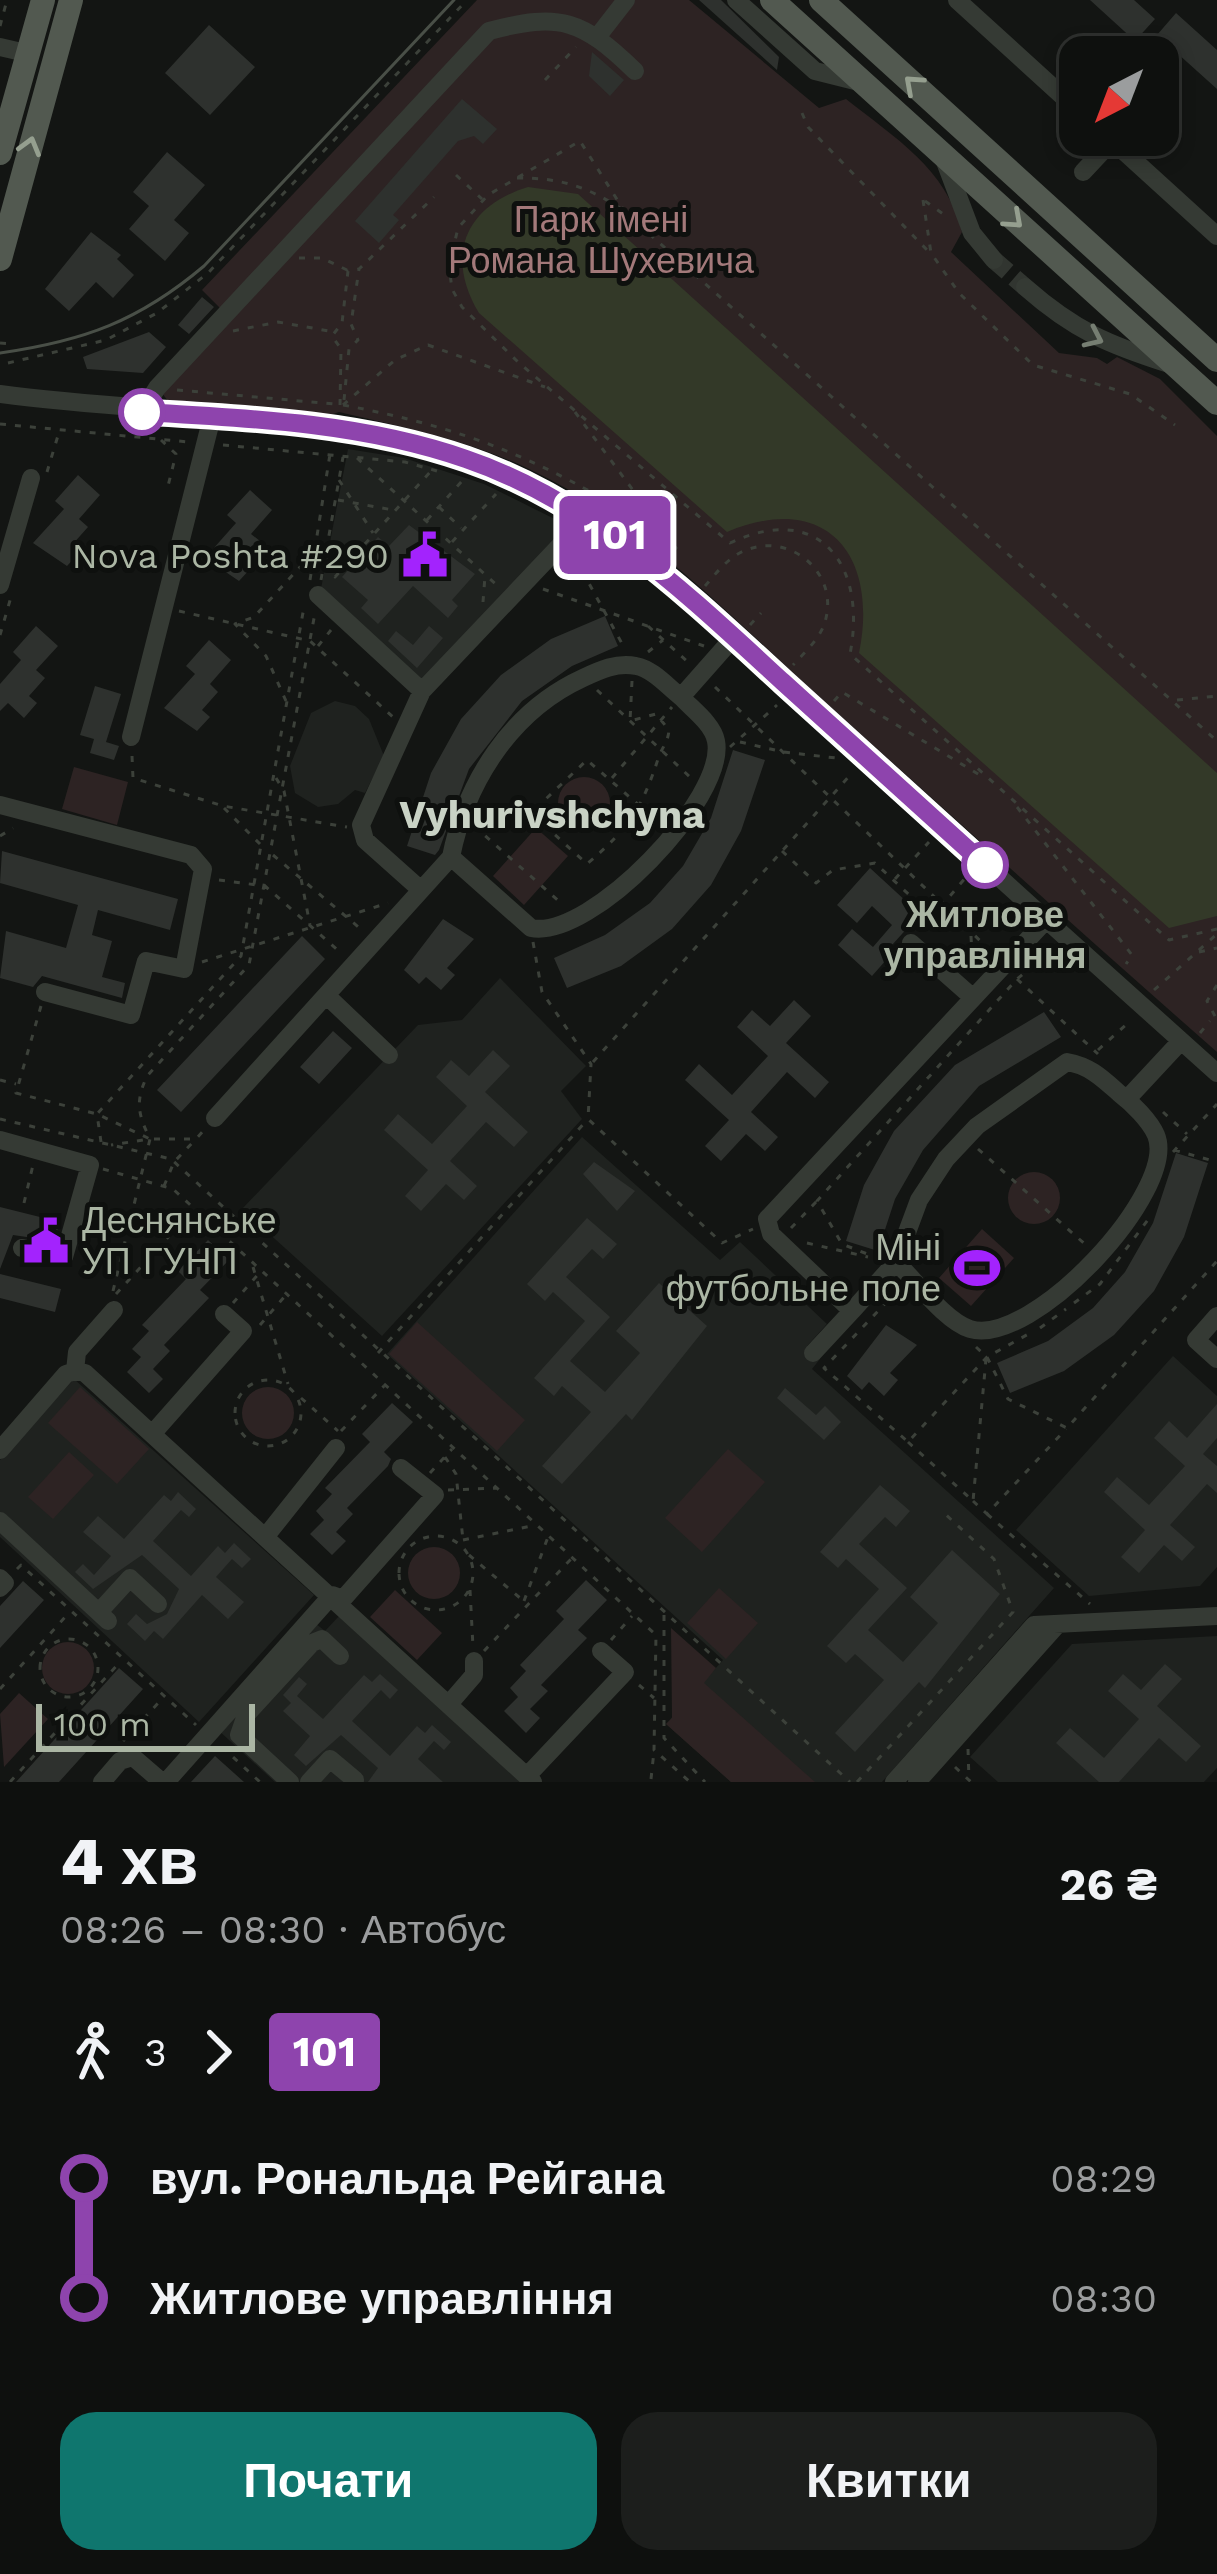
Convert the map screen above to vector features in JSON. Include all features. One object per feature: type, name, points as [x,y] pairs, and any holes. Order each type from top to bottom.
[{"type":"main road","points":[[0,153],[43,0]]},
{"type":"main road","points":[[0,259],[71,0]]},
{"type":"main road","points":[[772,0],[1217,403]]},
{"type":"main road","points":[[821,0],[1217,360]]},
{"type":"street","points":[[590,39],[626,0]]},
{"type":"street","points":[[736,0],[814,71],[863,82]]},
{"type":"street","points":[[957,0],[1059,93]]},
{"type":"street","points":[[142,412],[158,388],[489,31],[555,19],[635,71]]},
{"type":"street","points":[[0,47],[26,53]]},
{"type":"street","points":[[942,154],[970,228],[994,260]]},
{"type":"street","points":[[1083,172],[1095,156]]},
{"type":"street","points":[[1129,156],[1217,236]]},
{"type":"street","points":[[1025,287],[1070,326],[1106,344],[1175,365]]},
{"type":"street","points":[[0,394],[337,429],[413,443],[521,481],[588,516],[742,632],[1046,920],[1190,1037],[1217,1073]]},
{"type":"street","points":[[131,737],[212,417]]},
{"type":"street","points":[[0,585],[31,478]]},
{"type":"street","points":[[420,892],[365,840],[361,825],[404,727],[422,691],[588,516]]},
{"type":"street","points":[[318,595],[422,691]]},
{"type":"street","points":[[681,697],[742,632]]},
{"type":"street","points":[[215,1118],[451,857],[463,815],[495,750],[526,715],[584,678],[633,665],[681,697],[711,729],[716,755],[676,829],[628,884],[589,914],[548,932],[531,928],[451,857]]},
{"type":"street","points":[[0,805],[191,855],[206,877],[184,969],[146,961],[130,1015],[45,992]]},
{"type":"street","points":[[852,1311],[771,1234],[767,1220],[969,994],[1046,920]]},
{"type":"street","points":[[911,943],[969,994]]},
{"type":"street","points":[[327,996],[389,1055]]},
{"type":"street","points":[[1127,1099],[1190,1037]]},
{"type":"street","points":[[813,1353],[896,1262],[919,1199],[966,1138],[1067,1062],[1088,1066],[1127,1099],[1157,1136],[1157,1159],[1129,1220],[1069,1288],[1036,1312],[990,1333],[965,1328],[896,1262]]},
{"type":"street","points":[[0,1140],[90,1166],[64,1257],[22,1248]]},
{"type":"street","points":[[75,1371],[76,1352],[114,1310]]},
{"type":"street","points":[[154,1433],[243,1330],[224,1314]]},
{"type":"street","points":[[1217,1316],[1196,1340],[1217,1359]]},
{"type":"street","points":[[0,1450],[66,1373],[85,1373],[530,1779],[625,1672],[602,1651]]},
{"type":"street","points":[[266,1536],[338,1440]]},
{"type":"street","points":[[332,1595],[343,1599],[428,1489],[401,1468]]},
{"type":"street","points":[[0,1521],[104,1617],[130,1578],[158,1604]]},
{"type":"street","points":[[290,1782],[239,1735],[246,1715],[322,1639],[332,1595]]},
{"type":"street","points":[[102,1782],[120,1761],[133,1757],[164,1782],[332,1595]]},
{"type":"street","points":[[894,1782],[1034,1625],[1217,1616]]},
{"type":"street","points":[[917,1782],[1058,1624]]},
{"type":"street","points":[[322,1639],[340,1656]]},
{"type":"street","points":[[449,1704],[474,1675],[474,1661]]},
{"type":"street","points":[[309,1782],[330,1759],[355,1780]]},
{"type":"path","points":[[0,26],[7,0]]},
{"type":"path","points":[[8,363],[106,340],[158,313],[208,273],[466,0]]},
{"type":"path","points":[[545,80],[590,39]]},
{"type":"path","points":[[802,113],[808,127],[931,254],[959,293],[1033,364],[1130,394],[1175,425]]},
{"type":"path","points":[[625,212],[580,141],[483,200],[458,228],[451,247],[452,289],[490,336],[730,543],[780,528],[832,549],[854,584],[856,622],[850,654],[1169,940],[1217,932]]},
{"type":"path","points":[[456,175],[483,200]]},
{"type":"path","points":[[515,178],[573,182],[625,212],[1217,741]]},
{"type":"path","points":[[278,258],[322,258],[348,271],[359,269],[434,197]]},
{"type":"path","points":[[931,254],[923,200],[970,228]]},
{"type":"path","points":[[340,405],[349,349],[358,340],[351,324],[359,269]]},
{"type":"path","points":[[333,332],[342,323],[348,271]]},
{"type":"path","points":[[226,331],[278,322],[333,332]]},
{"type":"path","points":[[333,332],[341,349],[340,405]]},
{"type":"path","points":[[0,343],[13,344]]},
{"type":"path","points":[[340,405],[395,360],[428,345],[553,390]]},
{"type":"path","points":[[158,388],[340,405],[483,438],[575,480],[646,525]]},
{"type":"path","points":[[571,405],[676,548],[671,555]]},
{"type":"path","points":[[160,439],[176,454],[168,487]]},
{"type":"path","points":[[100,1144],[97,1114],[241,956],[330,454]]},
{"type":"path","points":[[194,1209],[111,1300],[150,1139],[137,1113],[147,1076],[249,965],[343,457]]},
{"type":"path","points":[[357,458],[450,543],[517,590],[608,612],[717,650]]},
{"type":"path","points":[[323,567],[335,577],[432,470]]},
{"type":"path","points":[[338,479],[374,534]]},
{"type":"path","points":[[426,521],[463,480]]},
{"type":"path","points":[[450,543],[496,494]]},
{"type":"path","points":[[335,500],[395,511]]},
{"type":"path","points":[[439,507],[463,530]]},
{"type":"path","points":[[565,541],[633,665],[630,721]]},
{"type":"path","points":[[705,586],[733,557],[755,547],[777,546],[808,561],[826,591],[826,618],[794,665]]},
{"type":"path","points":[[235,624],[254,617],[315,550]]},
{"type":"path","points":[[164,607],[310,641],[404,727]]},
{"type":"path","points":[[742,632],[761,613]]},
{"type":"path","points":[[316,647],[342,617]]},
{"type":"path","points":[[235,624],[266,656],[286,703]]},
{"type":"path","points":[[648,626],[1003,963]]},
{"type":"path","points":[[584,678],[701,787]]},
{"type":"path","points":[[833,702],[842,692],[992,783]]},
{"type":"path","points":[[1173,700],[1217,696]]},
{"type":"path","points":[[610,780],[681,697]]},
{"type":"path","points":[[716,755],[740,742],[777,705]]},
{"type":"path","points":[[630,721],[647,712],[662,719],[669,730],[641,807],[629,827],[587,864],[531,813],[587,760],[641,807]]},
{"type":"path","points":[[131,737],[134,778],[223,806],[335,828],[361,825]]},
{"type":"path","points":[[740,742],[836,758]]},
{"type":"path","points":[[591,1064],[852,772]]},
{"type":"path","points":[[274,775],[284,791],[311,927]]},
{"type":"path","points":[[1012,801],[1132,955],[1126,964]]},
{"type":"path","points":[[223,806],[262,846]]},
{"type":"path","points":[[463,815],[576,917]]},
{"type":"path","points":[[893,880],[929,842]]},
{"type":"path","points":[[782,851],[816,883],[833,870],[874,863],[932,916]]},
{"type":"path","points":[[272,854],[375,941]]},
{"type":"path","points":[[911,943],[967,876]]},
{"type":"path","points":[[206,877],[266,886],[355,965]]},
{"type":"path","points":[[184,969],[420,892]]},
{"type":"path","points":[[378,1353],[588,1119],[591,1064],[542,992],[531,928]]},
{"type":"path","points":[[1154,990],[1217,932]]},
{"type":"path","points":[[969,994],[975,969],[971,933]]},
{"type":"path","points":[[1197,952],[1217,948]]},
{"type":"path","points":[[782,1238],[1017,979],[1050,952]]},
{"type":"path","points":[[1190,1037],[1215,1019],[1207,1001],[1217,986]]},
{"type":"path","points":[[45,992],[16,1093],[97,1114],[150,1139]]},
{"type":"path","points":[[0,1080],[18,1085]]},
{"type":"path","points":[[164,1186],[174,1162],[215,1118]]},
{"type":"path","points":[[0,1119],[174,1162],[853,1782],[1013,1612],[994,1559],[944,1513]]},
{"type":"path","points":[[588,1119],[722,1244],[767,1220]]},
{"type":"path","points":[[966,1138],[1098,1255]]},
{"type":"path","points":[[109,1145],[196,1139]]},
{"type":"path","points":[[1174,1150],[1217,1162]]},
{"type":"path","points":[[23,1203],[34,1157]]},
{"type":"path","points":[[90,1166],[164,1186],[194,1209],[656,1634],[651,1781]]},
{"type":"path","points":[[802,1242],[881,1260],[842,1244],[817,1201]]},
{"type":"path","points":[[987,1514],[1217,1261]]},
{"type":"path","points":[[252,1262],[288,1386]]},
{"type":"path","points":[[224,1314],[261,1271]]},
{"type":"path","points":[[904,1283],[824,1368],[1109,1621]]},
{"type":"path","points":[[243,1330],[255,1330],[287,1294]]},
{"type":"path","points":[[970,1342],[987,1357],[1008,1399],[1067,1428]]},
{"type":"path","points":[[908,1442],[987,1357]]},
{"type":"path","points":[[973,1501],[987,1357]]},
{"type":"path","points":[[295,1392],[302,1410],[293,1435],[270,1446],[245,1437],[235,1416],[240,1394],[262,1379],[288,1386],[295,1392],[338,1440],[385,1385]]},
{"type":"path","points":[[428,1489],[453,1448]]},
{"type":"path","points":[[445,1457],[457,1486],[463,1540]]},
{"type":"path","points":[[428,1489],[497,1488]]},
{"type":"path","points":[[470,1588],[459,1602],[434,1610],[410,1600],[401,1585],[399,1567],[413,1544],[429,1537],[455,1541],[537,1525]]},
{"type":"path","points":[[526,1603],[548,1535]]},
{"type":"path","points":[[455,1541],[526,1603]]},
{"type":"path","points":[[468,1554],[473,1571],[474,1661]]},
{"type":"path","points":[[474,1661],[572,1557]]},
{"type":"path","points":[[2,1583],[21,1565],[260,1782]]},
{"type":"path","points":[[0,1689],[70,1612]]},
{"type":"path","points":[[664,1613],[664,1738],[705,1782]]},
{"type":"path","points":[[602,1651],[634,1614]]},
{"type":"path","points":[[65,1639],[89,1647],[98,1671],[93,1688],[71,1697],[50,1690],[39,1668],[49,1646],[65,1639]]},
{"type":"path","points":[[44,1641],[49,1646]]},
{"type":"path","points":[[10,1782],[122,1660]]},
{"type":"path","points":[[625,1672],[655,1700]]},
{"type":"path","points":[[116,1748],[163,1698]]},
{"type":"path","points":[[968,1725],[970,1781]]},
{"type":"path","points":[[654,1750],[690,1782]]},
{"type":"path","points":[[941,1755],[970,1781]]},
{"type":"shaded area","points":[[528,187],[578,194],[1217,773],[1217,916],[1169,928],[859,653],[861,587],[838,540],[818,526],[793,520],[762,521],[727,532],[479,313],[463,272],[467,235],[489,207]]},
{"type":"shaded area","points":[[348,449],[404,458],[484,484],[573,528],[422,688],[320,594]]},
{"type":"shaded area","points":[[335,701],[355,706],[369,719],[384,756],[365,793],[355,790],[338,804],[318,807],[295,793],[290,766],[311,713]]},
{"type":"shaded area","points":[[500,978],[586,1066],[561,1091],[582,1119],[382,1336],[242,1209],[418,1025],[462,1020]]},
{"type":"shaded area","points":[[582,1137],[720,1260],[740,1242],[827,1324],[807,1346],[820,1359],[812,1369],[1054,1588],[882,1782],[731,1782],[666,1724],[723,1660],[387,1354]]},
{"type":"shaded area","points":[[1173,1356],[1217,1396],[1217,1567],[1200,1586],[1089,1596],[1016,1530]]},
{"type":"shaded area","points":[[74,1379],[314,1595],[199,1722],[0,1537],[0,1460]]},
{"type":"shaded area","points":[[340,1615],[523,1782],[275,1782],[217,1729],[315,1623],[325,1631]]},
{"type":"shaded area","points":[[1217,1636],[1217,1768],[1204,1782],[998,1782],[970,1757],[1072,1644]]},
{"type":"green space","name":"Парк імені Романа Шухевича","points":[[477,0],[689,0],[819,108],[846,99],[917,156],[955,210],[962,232],[951,252],[1059,353],[1097,358],[1107,364],[1117,357],[1160,379],[1217,436],[1217,1052],[685,574],[572,492],[485,451],[388,423],[339,412],[327,416],[168,401],[162,393],[228,316],[202,290]]},
{"type":"green space","points":[[74,767],[128,782],[117,825],[62,809]]},
{"type":"green space","points":[[584,777],[603,784],[610,803],[603,822],[584,829],[565,822],[558,803],[565,784]]},
{"type":"green space","points":[[536,828],[568,856],[524,905],[493,876]]},
{"type":"green space","points":[[1034,1172],[1053,1179],[1060,1198],[1053,1217],[1034,1224],[1015,1217],[1008,1198],[1015,1179]]},
{"type":"green space","name":"Міні футбольне поле","points":[[982,1229],[1014,1258],[971,1306],[939,1278]]},
{"type":"green space","points":[[417,1322],[525,1420],[497,1451],[389,1354]]},
{"type":"green space","points":[[80,1387],[149,1449],[117,1484],[48,1423]]},
{"type":"green space","points":[[268,1387],[286,1395],[294,1413],[286,1431],[268,1439],[250,1431],[242,1413],[250,1395]]},
{"type":"green space","points":[[728,1449],[765,1482],[702,1552],[665,1518]]},
{"type":"green space","points":[[69,1452],[94,1475],[53,1519],[28,1497]]},
{"type":"green space","points":[[434,1547],[452,1555],[460,1573],[452,1591],[434,1599],[416,1591],[408,1573],[416,1555]]},
{"type":"green space","points":[[719,1588],[758,1623],[726,1659],[687,1623]]},
{"type":"green space","points":[[395,1590],[442,1633],[417,1660],[370,1617]]},
{"type":"green space","points":[[671,1628],[716,1668],[704,1683],[815,1782],[731,1782],[666,1724],[672,1718]]},
{"type":"green space","points":[[68,1642],[86,1650],[94,1668],[86,1686],[68,1694],[50,1686],[42,1668],[50,1650]]},
{"type":"green space","points":[[19,1693],[48,1719],[4,1767],[0,1714]]},
{"type":"building","points":[[699,0],[721,0],[779,57],[777,70]]},
{"type":"building","points":[[1090,0],[1134,0],[1155,19],[1140,36],[1130,36]]},
{"type":"building","points":[[1176,13],[1217,50],[1217,89],[1179,55],[1179,36],[1157,35]]},
{"type":"building","points":[[209,25],[255,67],[210,115],[165,73]]},
{"type":"building","points":[[592,52],[624,80],[610,96],[589,76]]},
{"type":"building","points":[[462,99],[497,129],[483,144],[474,136],[458,141],[393,215],[399,220],[379,243],[355,221]]},
{"type":"building","points":[[167,152],[205,185],[174,220],[189,233],[165,261],[129,229],[149,206],[133,192]]},
{"type":"building","points":[[91,232],[121,255],[117,259],[134,275],[113,298],[96,282],[69,311],[45,289]]},
{"type":"building","points":[[202,297],[214,307],[189,334],[178,325]]},
{"type":"building","points":[[149,332],[166,347],[143,373],[87,369],[83,357]]},
{"type":"building","points":[[78,475],[100,495],[79,519],[88,527],[72,545],[80,552],[67,566],[33,543],[64,509],[55,501]]},
{"type":"building","points":[[250,490],[272,510],[251,534],[260,541],[244,560],[252,567],[239,581],[205,558],[236,523],[227,515]]},
{"type":"building","points":[[409,525],[475,574],[452,600],[458,606],[448,618],[413,586],[378,624],[361,608],[368,600],[342,577],[378,537],[389,546]]},
{"type":"building","points":[[605,616],[618,646],[572,666],[522,701],[469,769],[439,850],[435,855],[407,846],[431,773],[461,719],[501,675],[551,639]]},
{"type":"building","points":[[36,626],[58,646],[36,670],[45,678],[29,696],[37,703],[24,718],[8,703],[0,711],[0,684],[21,660],[13,652]]},
{"type":"building","points":[[429,626],[443,638],[417,668],[388,641],[396,631],[413,645]]},
{"type":"building","points":[[209,640],[231,660],[210,684],[218,692],[202,710],[210,717],[197,731],[164,708],[195,674],[186,666]]},
{"type":"building","points":[[95,686],[121,694],[106,742],[119,746],[114,760],[90,753],[94,739],[80,735]]},
{"type":"building","points":[[733,750],[765,760],[741,831],[711,885],[672,929],[621,966],[567,988],[554,958],[605,935],[650,903],[683,866],[711,818]]},
{"type":"building","points":[[2,851],[178,899],[170,930],[98,910],[92,935],[112,941],[102,977],[125,983],[122,998],[42,976],[33,987],[0,978],[6,931],[66,948],[78,905],[0,883]]},
{"type":"building","points":[[870,868],[920,914],[883,955],[887,959],[872,976],[838,945],[852,929],[873,947],[892,925],[872,906],[857,923],[837,905]]},
{"type":"building","points":[[443,919],[474,939],[447,968],[455,975],[441,990],[426,977],[419,984],[404,970]]},
{"type":"building","points":[[302,936],[325,959],[181,1112],[157,1090]]},
{"type":"building","points":[[794,1000],[811,1016],[786,1043],[829,1082],[815,1098],[787,1072],[751,1112],[778,1137],[765,1151],[746,1134],[721,1161],[705,1146],[729,1120],[685,1080],[699,1064],[732,1095],[768,1056],[737,1027],[752,1010],[770,1026]]},
{"type":"building","points":[[1044,1012],[1061,1037],[979,1086],[923,1150],[895,1199],[878,1251],[846,1241],[864,1185],[894,1131],[955,1065]]},
{"type":"building","points":[[333,1031],[352,1048],[319,1084],[300,1067]]},
{"type":"building","points":[[493,1050],[510,1066],[485,1092],[528,1132],[514,1147],[486,1122],[450,1161],[477,1186],[464,1200],[446,1184],[421,1211],[405,1196],[428,1170],[384,1130],[398,1114],[432,1144],[467,1106],[436,1077],[451,1060],[469,1076]]},
{"type":"building","points":[[1176,1153],[1208,1163],[1184,1237],[1154,1291],[1114,1335],[1064,1371],[1010,1393],[997,1363],[1048,1341],[1093,1308],[1125,1272],[1153,1223]]},
{"type":"building","points":[[594,1162],[635,1191],[617,1211],[583,1174]]},
{"type":"building","name":"Деснянське УП ГУНП","points":[[0,1207],[60,1222],[54,1241],[13,1235],[0,1269]]},
{"type":"building","points":[[587,1218],[617,1244],[603,1259],[592,1249],[566,1277],[610,1317],[570,1361],[605,1392],[640,1353],[616,1331],[659,1283],[707,1326],[632,1420],[626,1414],[562,1484],[542,1466],[591,1412],[562,1386],[554,1396],[534,1378],[585,1321],[553,1292],[545,1301],[527,1284]]},
{"type":"building","points":[[208,1240],[229,1260],[200,1290],[209,1298],[164,1345],[170,1351],[153,1369],[163,1379],[149,1393],[127,1372],[141,1357],[132,1349],[149,1331],[142,1325],[186,1279],[178,1271]]},
{"type":"building","points":[[0,1274],[61,1289],[55,1312],[0,1298]]},
{"type":"building","points":[[886,1325],[917,1345],[890,1373],[898,1380],[884,1396],[869,1382],[862,1390],[847,1376]]},
{"type":"building","points":[[785,1388],[816,1415],[825,1406],[841,1422],[824,1440],[777,1398]]},
{"type":"building","points":[[392,1403],[413,1422],[384,1452],[391,1459],[388,1466],[347,1508],[353,1514],[336,1532],[346,1541],[332,1555],[310,1534],[324,1520],[316,1511],[332,1494],[325,1488],[370,1442],[362,1434]]},
{"type":"building","points":[[1217,1404],[1217,1438],[1203,1454],[1217,1466],[1217,1493],[1207,1484],[1170,1525],[1195,1547],[1182,1561],[1164,1545],[1139,1573],[1121,1557],[1145,1530],[1104,1492],[1117,1477],[1149,1505],[1185,1466],[1154,1438],[1169,1421],[1187,1438]]},
{"type":"building","points":[[880,1485],[910,1511],[896,1527],[885,1517],[859,1544],[907,1588],[868,1630],[903,1662],[938,1623],[910,1597],[952,1550],[1000,1594],[925,1688],[919,1682],[855,1752],[835,1733],[884,1680],[855,1654],[846,1663],[827,1646],[879,1589],[846,1559],[838,1568],[820,1552]]},
{"type":"building","points":[[178,1492],[196,1509],[189,1517],[181,1510],[153,1541],[191,1576],[218,1546],[225,1553],[234,1543],[251,1559],[242,1568],[232,1559],[216,1577],[244,1602],[228,1619],[202,1595],[163,1639],[154,1631],[145,1641],[127,1624],[136,1614],[147,1624],[167,1614],[179,1589],[142,1555],[93,1589],[75,1572],[83,1564],[94,1575],[111,1556],[83,1532],[98,1516],[124,1539],[164,1495],[171,1501]]},
{"type":"building","points":[[586,1580],[607,1600],[578,1630],[587,1638],[541,1685],[548,1691],[530,1709],[540,1718],[526,1733],[504,1711],[518,1697],[510,1688],[526,1671],[520,1665],[564,1619],[556,1611]]},
{"type":"building","points":[[23,1581],[44,1600],[0,1648],[0,1606]]},
{"type":"building","points":[[1165,1664],[1182,1679],[1157,1706],[1201,1746],[1186,1762],[1159,1738],[1119,1782],[1099,1782],[1056,1743],[1070,1728],[1104,1758],[1139,1719],[1108,1691],[1123,1674],[1141,1690]]},
{"type":"building","points":[[119,1668],[143,1689],[59,1782],[16,1782]]},
{"type":"building","points":[[380,1674],[398,1690],[390,1699],[381,1690],[352,1721],[390,1756],[417,1726],[425,1733],[432,1725],[451,1742],[444,1750],[434,1741],[418,1759],[443,1782],[368,1782],[378,1768],[341,1735],[306,1766],[294,1755],[310,1736],[283,1711],[291,1703],[283,1695],[299,1677],[307,1684],[297,1696],[323,1719],[364,1675],[372,1682]]},
{"type":"building","points":[[215,1756],[244,1782],[191,1782]]},
{"type":"tunnel","points":[[994,260],[1025,287]]},
{"type":"tram line","points":[[0,353],[109,326],[180,285],[204,266],[454,0]]},
{"type":"bus line","name":"101","points":[[142,412],[337,429],[413,443],[521,481],[588,516],[734,637],[985,865]]},
{"type":"place","name":"Nova Poshta #290","points":[[425,555]]},
{"type":"place","name":"Житлове управління","points":[[985,865]]},
{"type":"place","name":"Деснянське УП ГУНП","points":[[46,1241]]},
{"type":"place","name":"Міні футбольне поле","points":[[977,1268]]},
{"type":"district","name":"Vyhurivshchyna","points":[[552,814]]}]
